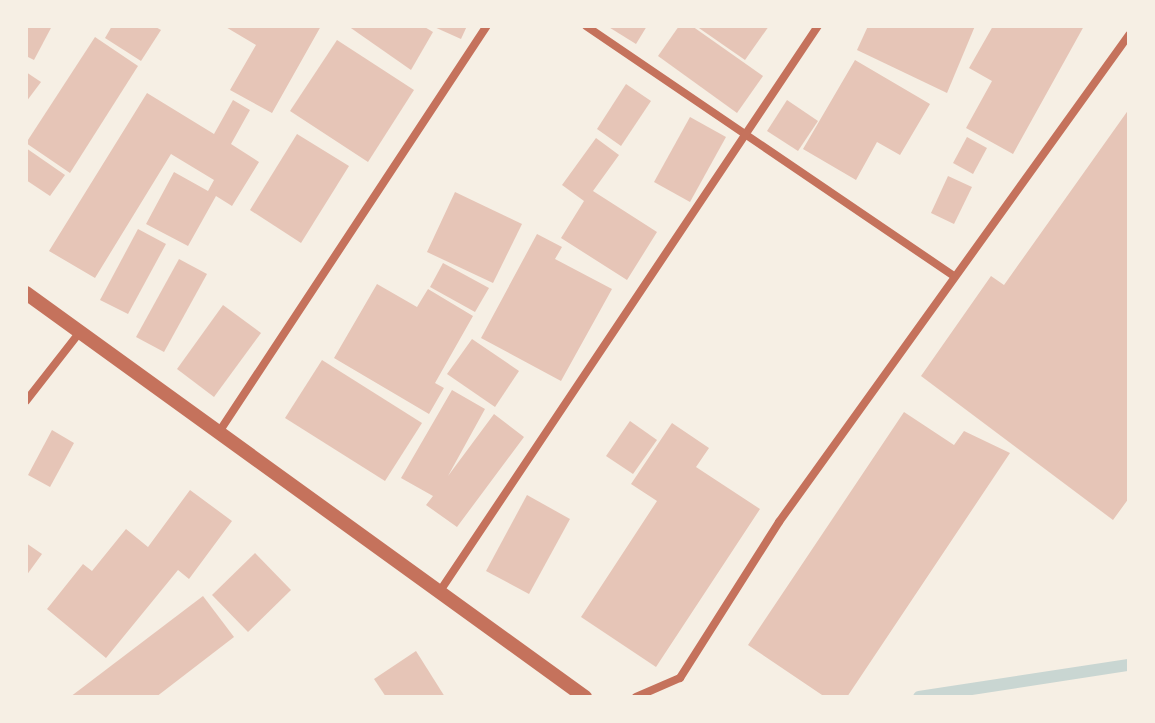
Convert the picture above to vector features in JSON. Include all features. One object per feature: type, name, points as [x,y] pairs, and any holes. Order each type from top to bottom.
[{"type":"street","points":[[219,432],[487,26]]},
{"type":"street","points":[[586,26],[744,138],[953,275]]},
{"type":"street","points":[[442,588],[818,26]]},
{"type":"street","points":[[636,697],[680,678],[779,522],[953,275],[1129,35]]},
{"type":"street","points":[[26,293],[442,588],[585,697]]},
{"type":"street","points":[[26,401],[80,332]]},
{"type":"building","points":[[26,26],[52,26],[34,60],[26,56]]},
{"type":"building","points":[[112,26],[154,26],[161,30],[141,61],[105,38]]},
{"type":"building","points":[[224,26],[321,26],[272,113],[230,90],[256,45]]},
{"type":"building","points":[[348,26],[423,26],[433,32],[411,70]]},
{"type":"building","points":[[432,26],[467,26],[461,39]]},
{"type":"building","points":[[607,26],[647,26],[636,44]]},
{"type":"building","points":[[679,26],[692,26],[763,76],[737,113],[658,56]]},
{"type":"building","points":[[696,26],[769,26],[745,60]]},
{"type":"building","points":[[868,26],[975,26],[947,93],[857,50]]},
{"type":"building","points":[[993,26],[1084,26],[1013,154],[966,128],[992,81],[969,68]]},
{"type":"building","points":[[95,37],[138,66],[70,173],[26,143]]},
{"type":"building","points":[[337,40],[414,90],[368,162],[290,111]]},
{"type":"building","points":[[855,60],[930,104],[900,155],[877,142],[856,180],[803,149]]},
{"type":"building","points":[[26,72],[41,82],[26,102]]},
{"type":"building","points":[[626,84],[651,101],[621,146],[597,129]]},
{"type":"building","points":[[147,93],[214,134],[233,100],[250,110],[231,144],[259,162],[232,206],[216,196],[188,246],[146,224],[174,172],[208,191],[214,180],[171,154],[95,278],[49,251]]},
{"type":"building","points":[[787,100],[818,121],[798,151],[767,131]]},
{"type":"building","points":[[1129,109],[1129,498],[1113,520],[921,376],[991,276],[1004,285]]},
{"type":"building","points":[[690,117],[726,137],[690,202],[654,182]]},
{"type":"building","points":[[297,134],[349,166],[301,243],[250,210]]},
{"type":"building","points":[[967,137],[987,148],[973,174],[953,163]]},
{"type":"building","points":[[596,138],[619,155],[593,191],[657,232],[627,280],[561,238],[584,201],[562,185]]},
{"type":"building","points":[[26,148],[65,175],[50,196],[26,180]]},
{"type":"building","points":[[948,176],[972,187],[954,224],[931,213]]},
{"type":"building","points":[[455,192],[522,224],[493,283],[427,252]]},
{"type":"building","points":[[138,229],[166,244],[128,314],[100,300]]},
{"type":"building","points":[[537,234],[562,247],[555,259],[612,289],[561,381],[481,338]]},
{"type":"building","points":[[179,259],[207,274],[164,352],[136,337]]},
{"type":"building","points":[[443,263],[489,288],[475,312],[430,287]]},
{"type":"building","points":[[377,284],[417,307],[428,289],[473,316],[435,383],[444,388],[429,414],[334,358]]},
{"type":"building","points":[[223,305],[261,333],[214,397],[177,369]]},
{"type":"building","points":[[472,339],[519,371],[495,407],[447,374]]},
{"type":"building","points":[[322,360],[422,423],[385,481],[285,418]]},
{"type":"building","points":[[452,390],[485,409],[448,476],[494,414],[524,437],[457,527],[426,505],[433,496],[401,478]]},
{"type":"building","points":[[904,412],[954,445],[964,431],[1010,453],[847,697],[825,697],[748,645]]},
{"type":"building","points":[[630,421],[657,440],[633,474],[606,456]]},
{"type":"building","points":[[672,423],[709,448],[696,467],[760,509],[656,667],[581,617],[657,501],[631,484]]},
{"type":"building","points":[[52,430],[74,443],[50,487],[28,475]]},
{"type":"building","points":[[190,490],[232,521],[189,579],[178,570],[106,658],[47,609],[83,564],[92,571],[126,529],[148,547]]},
{"type":"building","points":[[527,495],[570,519],[529,594],[486,571]]},
{"type":"building","points":[[26,543],[42,554],[26,576]]},
{"type":"building","points":[[255,553],[291,590],[248,632],[212,595]]},
{"type":"building","points":[[203,596],[234,637],[156,697],[70,697]]},
{"type":"building","points":[[416,651],[445,697],[386,697],[374,679]]},
{"type":"waterway","points":[[919,697],[1129,665]]}]
